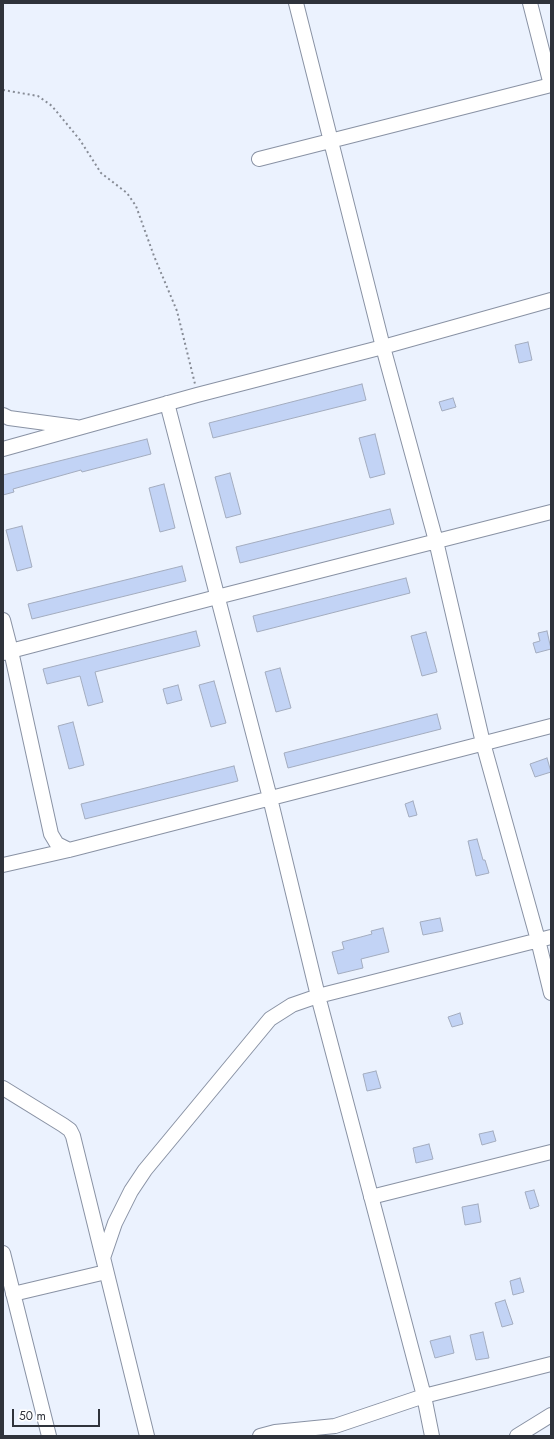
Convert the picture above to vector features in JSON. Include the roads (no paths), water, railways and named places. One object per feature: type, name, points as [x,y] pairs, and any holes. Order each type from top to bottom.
[{"type":"street","points":[[296,3],[383,347],[436,541],[483,743],[544,938],[551,993]]},
{"type":"street","points":[[259,159],[551,85],[530,3]]},
{"type":"street","points":[[3,449],[167,403],[383,347],[551,300]]},
{"type":"street","points":[[167,403],[270,798],[318,996],[424,1396],[432,1436]]},
{"type":"street","points":[[3,415],[9,418],[82,428]]},
{"type":"street","points":[[7,652],[551,512]]},
{"type":"street","points":[[3,620],[7,652],[51,834],[57,844],[69,850]]},
{"type":"street","points":[[3,865],[69,850],[551,726]]},
{"type":"street","points":[[103,1258],[116,1223],[130,1192],[145,1170],[270,1019],[292,1005],[318,996],[544,938]]},
{"type":"street","points":[[3,1088],[70,1130],[73,1136],[147,1436]]},
{"type":"street","points":[[371,1197],[551,1152]]},
{"type":"street","points":[[3,1253],[50,1436]]},
{"type":"street","points":[[14,1294],[106,1272]]},
{"type":"street","points":[[260,1436],[275,1432],[335,1426],[424,1396],[551,1364]]},
{"type":"street","points":[[517,1436],[551,1415]]}]
